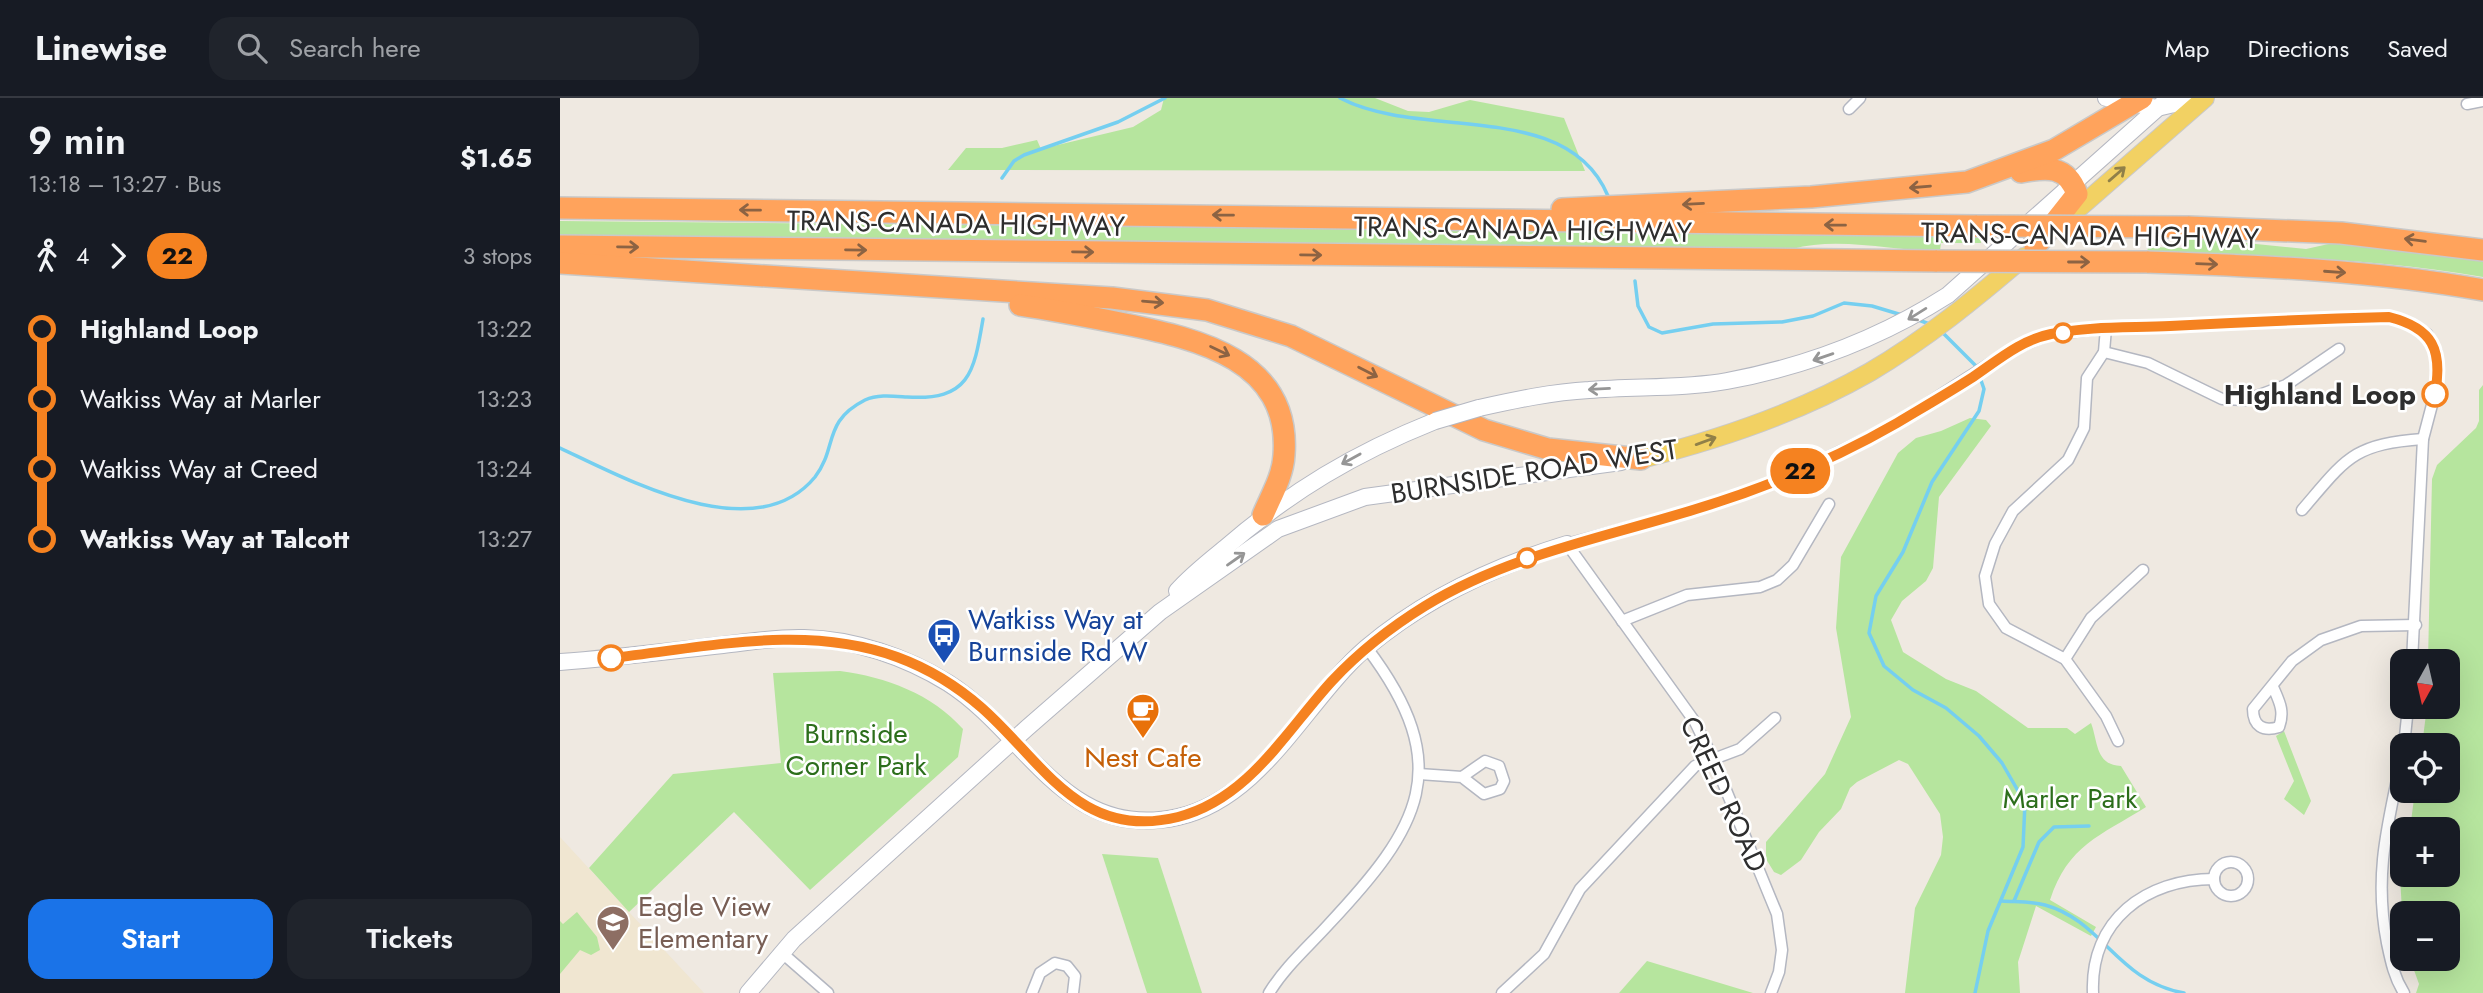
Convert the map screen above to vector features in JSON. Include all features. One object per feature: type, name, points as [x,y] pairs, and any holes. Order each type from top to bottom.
[{"type":"highway","points":[[1966,182],[2054,150],[2150,102]]},
{"type":"highway","points":[[1413,217],[1797,198],[1966,182],[2046,168],[2064,172],[2073,182],[2077,194],[2035,247]]},
{"type":"highway","name":"TRANS-CANADA HIGHWAY","points":[[560,208],[1413,217],[1528,222],[2188,227],[2341,233],[2483,250]]},
{"type":"highway","name":"TRANS-CANADA HIGHWAY","points":[[560,246],[2147,262],[2267,266],[2369,274],[2483,290]]},
{"type":"highway","points":[[560,263],[1112,298],[1208,310],[1291,336],[1484,430],[1548,449],[1641,459]]},
{"type":"highway","points":[[890,285],[1065,312],[1161,331],[1222,350],[1260,380],[1273,399],[1280,418],[1284,456],[1279,478],[1263,515]]},
{"type":"main road","name":"BURNSIDE ROAD WEST","points":[[1641,459],[1700,444],[1789,409],[1868,372],[1921,338],[1955,316],[2203,98]]},
{"type":"street","points":[[1849,109],[1860,98]]},
{"type":"street","points":[[2106,98],[2150,102],[2203,98]]},
{"type":"street","points":[[2467,104],[2483,101]]},
{"type":"street","name":"BURNSIDE ROAD WEST","points":[[1160,612],[1184,583],[1263,515],[1356,455],[1436,421],[1479,408],[1586,390],[1724,382],[1801,365],[1886,332],[1948,295],[1999,252],[2073,182],[2150,102]]},
{"type":"street","points":[[560,662],[804,638],[847,643],[897,656],[927,671],[982,708],[1064,793],[1128,820],[1163,820],[1214,804],[1249,776],[1332,681],[1367,648],[1401,622],[1472,580],[1567,544],[1694,510],[1777,482],[1892,426],[1998,359],[2048,335],[2106,328],[2389,317],[2405,321],[2427,334],[2435,351],[2437,381],[2423,439],[2413,649]]},
{"type":"street","points":[[2106,328],[2104,352],[2087,378],[2084,428],[2068,460],[2013,511],[1995,544],[1985,576],[1989,604],[2006,628],[2065,659],[2106,716],[2118,741]]},
{"type":"street","points":[[2104,352],[2148,363],[2222,399],[2246,400],[2287,385],[2339,349]]},
{"type":"street","points":[[2302,510],[2337,469],[2359,451],[2385,442],[2423,439]]},
{"type":"street","name":"BURNSIDE ROAD WEST","points":[[748,993],[781,952],[1160,612],[1278,529],[1365,497],[1641,459]]},
{"type":"street","points":[[1622,621],[1687,595],[1760,587],[1776,580],[1793,565],[1829,505]]},
{"type":"street","name":"CREED ROAD","points":[[1567,544],[1695,722],[1714,761],[1777,914],[1782,950],[1779,972],[1771,993]]},
{"type":"street","points":[[2065,659],[2091,618],[2143,570]]},
{"type":"street","points":[[2273,687],[2292,661],[2321,640],[2361,626],[2416,625]]},
{"type":"street","points":[[1269,993],[1281,973],[1374,876],[1398,843],[1413,806],[1419,774],[1406,709],[1391,679],[1367,648]]},
{"type":"street","points":[[1502,993],[1544,954],[1580,889],[1695,766],[1740,749],[1774,718]]},
{"type":"street","points":[[1419,774],[1462,777]]},
{"type":"street","points":[[2392,803],[2380,863],[2380,907],[2394,977],[2404,993]]},
{"type":"street","points":[[2093,993],[2094,973],[2101,945],[2118,917],[2131,904],[2158,887],[2174,882],[2214,879]]},
{"type":"street","points":[[781,952],[828,993]]},
{"type":"street","points":[[1032,993],[1040,973],[1055,963],[1072,970],[1076,982],[1073,993]]},
{"type":"shaded area","name":"Eagle View Elementary","points":[[560,837],[629,912],[704,993],[560,993]]},
{"type":"green space","points":[[1164,98],[1375,98],[1408,111],[1429,112],[1470,100],[1564,118],[1585,171],[948,170],[966,148],[1002,148],[1037,140],[1041,149],[1133,127],[1161,110]]},
{"type":"green space","points":[[560,221],[1980,235],[1981,243],[1941,243],[1940,251],[1847,244],[1810,245],[1792,249],[560,237]]},
{"type":"green space","points":[[2187,237],[2306,249],[2333,243],[2364,244],[2483,260],[2483,277],[2400,266],[2274,256],[2147,253],[2148,247],[2187,248]]},
{"type":"green space","points":[[2483,385],[2483,993],[2416,993],[2419,984],[2414,971],[2460,971],[2460,901],[2401,901],[2401,887],[2460,887],[2460,817],[2412,817],[2413,803],[2460,803],[2460,733],[2424,733],[2425,719],[2460,719],[2460,649],[2428,649],[2432,479],[2437,465],[2476,428],[2479,421],[2479,390]]},
{"type":"green space","name":"Marler Park","points":[[1970,418],[1986,420],[1991,426],[1939,497],[1933,568],[1926,581],[1902,601],[1891,620],[1903,652],[1946,679],[1976,691],[2028,728],[2067,728],[2075,734],[2091,723],[2102,757],[2113,765],[2121,766],[2146,807],[2087,844],[2066,866],[2057,881],[2050,900],[2096,927],[2091,936],[2036,906],[2018,962],[2020,993],[1905,993],[1915,908],[1941,855],[1943,837],[1940,814],[1908,764],[1899,760],[1850,788],[1841,809],[1819,832],[1801,860],[1781,875],[1774,872],[1766,859],[1766,842],[1825,774],[1851,717],[1836,628],[1841,557],[1898,453],[1916,438],[1941,431]]},
{"type":"green space","name":"Burnside Corner Park","points":[[840,671],[891,683],[937,706],[963,729],[958,757],[810,890],[734,812],[629,912],[589,868],[673,774],[781,763],[773,673]]},
{"type":"green space","points":[[2284,731],[2311,801],[2304,815],[2284,799],[2294,781],[2276,736]]},
{"type":"green space","points":[[1102,854],[1158,858],[1202,993],[1147,993]]},
{"type":"green space","points":[[577,912],[597,937],[600,950],[591,955],[580,950],[560,974],[560,921],[563,924]]},
{"type":"green space","points":[[1647,961],[1753,993],[1619,993]]},
{"type":"waterway","points":[[1002,178],[1014,161],[1024,155],[1118,122],[1165,98]]},
{"type":"waterway","points":[[1340,98],[1373,111],[1489,126],[1527,133],[1560,145],[1588,165],[1608,196]]},
{"type":"waterway","points":[[1635,281],[1638,306],[1649,327],[1662,333],[1713,324],[1782,322],[1813,316],[1844,303],[1872,306],[1902,315]]},
{"type":"waterway","points":[[560,448],[619,476],[690,502],[725,508],[759,508],[790,498],[815,477],[822,466],[836,426],[851,408],[875,397],[928,397],[956,388],[972,368],[983,319]]},
{"type":"waterway","points":[[1916,319],[1932,325]]},
{"type":"waterway","points":[[1941,331],[1976,366],[1984,389],[1979,411],[1932,482],[1903,552],[1876,596],[1869,633],[1884,666],[1913,690],[1946,708],[1979,736],[2002,763],[2025,803],[2023,847],[1988,931],[1975,993]]},
{"type":"waterway","points":[[2014,901],[2039,842],[2054,827],[2089,826]]},
{"type":"waterway","points":[[2002,901],[2045,905],[2065,913],[2082,924],[2142,976],[2161,986],[2184,993]]},
{"type":"bus line","name":"22","points":[[611,658],[804,638],[847,643],[897,656],[949,684],[982,708],[1064,793],[1104,813],[1128,820],[1163,820],[1214,804],[1227,796],[1291,731],[1332,681],[1367,648],[1430,603],[1472,580],[1554,548],[1694,510],[1777,482],[1892,426],[2011,350],[2048,335],[2106,328],[2389,317],[2417,327],[2427,334],[2433,344],[2438,368],[2435,394]]},
{"type":"place","name":"Highland Loop","points":[[2435,394]]},
{"type":"place","name":"Watkiss Way at Burnside Rd W","points":[[944,665]]},
{"type":"place","name":"Nest Cafe","points":[[1143,740]]},
{"type":"place","name":"Eagle View Elementary","points":[[613,952]]}]
